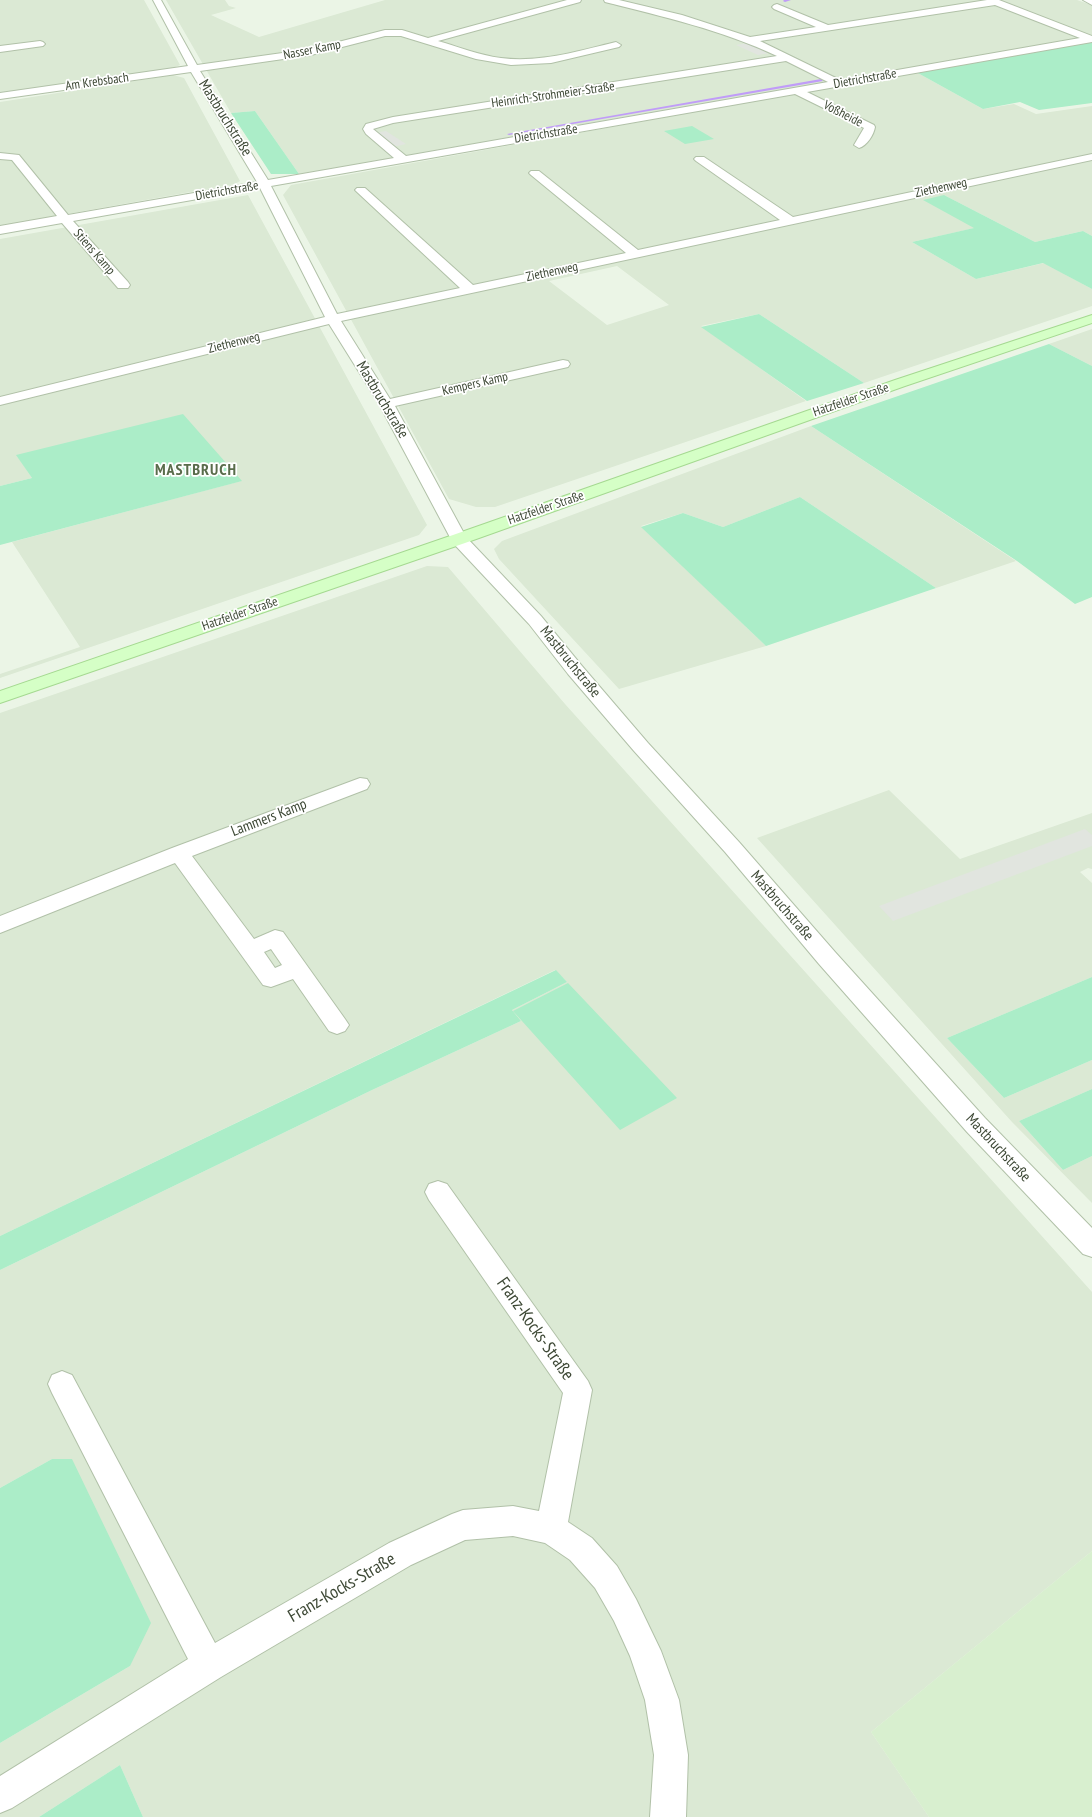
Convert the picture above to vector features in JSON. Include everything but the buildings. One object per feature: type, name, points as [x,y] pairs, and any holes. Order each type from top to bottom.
[{"type":"street","name":"Mastbruchstraße","points":[[157,0],[194,68],[257,170],[333,319],[386,404],[416,456],[459,539],[535,620],[575,670],[641,747],[732,847],[827,958],[971,1119],[1092,1246]]},
{"type":"street","points":[[428,41],[577,0]]},
{"type":"street","points":[[608,0],[694,21],[749,40],[840,84]]},
{"type":"street","points":[[1086,0],[1092,2]]},
{"type":"street","points":[[749,40],[993,1],[1092,39]]},
{"type":"street","points":[[777,7],[825,28]]},
{"type":"street","name":"Nasser Kamp","points":[[194,68],[331,48],[385,32],[402,33],[479,56],[511,62],[569,57],[616,45]]},
{"type":"street","name":"Dietrichstraße","points":[[0,230],[1092,39]]},
{"type":"street","points":[[0,49],[40,44]]},
{"type":"street","name":"Heinrich-Strohmeier-Straße","points":[[403,159],[370,132],[368,129],[370,126],[393,120],[786,58]]},
{"type":"street","name":"Am Krebsbach","points":[[0,96],[194,68]]},
{"type":"street","name":"Voßheide","points":[[797,91],[870,127],[869,132],[859,145]]},
{"type":"street","name":"Stiens Kamp","points":[[0,156],[15,157],[65,219],[123,285]]},
{"type":"street","name":"Ziethenweg","points":[[0,401],[333,319],[1092,157]]},
{"type":"street","points":[[700,159],[790,221]]},
{"type":"street","points":[[536,173],[635,254]]},
{"type":"street","points":[[361,190],[470,290]]},
{"type":"street","name":"Hatzfelder Straße","points":[[0,698],[459,539],[900,383],[1092,319]]},
{"type":"street","name":"Kempers Kamp","points":[[386,404],[563,364]]},
{"type":"street","name":"Lammers Kamp","points":[[0,925],[179,852],[360,784]]},
{"type":"street","points":[[179,852],[249,950],[275,938],[337,1025]]},
{"type":"street","name":"Franz-Kocks-Straße","points":[[438,1192],[578,1390],[551,1529]]},
{"type":"street","points":[[62,1384],[209,1665]]},
{"type":"street","name":"Franz-Kocks-Straße","points":[[0,1796],[209,1665],[400,1554],[462,1525],[513,1520],[551,1529],[580,1549],[606,1577],[625,1610],[645,1651],[662,1700],[671,1755],[668,1817]]},
{"type":"shaded area","points":[[0,0],[144,0],[180,65],[173,68],[0,94]]},
{"type":"shaded area","points":[[166,0],[225,0],[229,6],[236,8],[211,15],[259,37],[385,0],[1077,0],[1092,5],[1092,36],[299,174],[255,111],[231,113]]},
{"type":"shaded area","points":[[1092,42],[1092,103],[1039,110],[1020,102],[983,109],[916,72]]},
{"type":"shaded area","points":[[748,43],[770,53],[758,55],[736,45]]},
{"type":"shaded area","points":[[916,72],[983,109],[1014,104],[1036,114],[1092,106],[1092,236],[1083,231],[1035,242],[944,195],[975,228],[912,242],[976,279],[1044,263],[1092,289],[1092,306],[864,383],[759,314],[701,326],[806,401],[495,507],[476,507],[449,499],[283,195],[291,185]],"holes":[[[617,266],[669,305],[607,325],[549,281]]]},
{"type":"shaded area","points":[[173,75],[184,78],[240,181],[235,184],[0,226],[0,102]]},
{"type":"shaded area","points":[[255,111],[299,174],[271,174],[231,113]]},
{"type":"shaded area","points":[[692,126],[714,139],[685,144],[664,131]]},
{"type":"shaded area","points":[[386,131],[406,144],[393,147],[374,133]]},
{"type":"shaded area","points":[[248,195],[427,525],[419,535],[0,678],[0,674],[80,647],[12,542],[241,481],[17,455],[32,478],[0,486],[0,239]]},
{"type":"shaded area","points":[[944,195],[1035,242],[1083,231],[1092,236],[1092,289],[1043,263],[976,279],[912,242],[974,228],[923,200]]},
{"type":"shaded area","points":[[759,314],[864,383],[807,401],[701,327]]},
{"type":"shaded area","points":[[1092,329],[1092,366],[1049,344]]},
{"type":"shaded area","points":[[1049,344],[1092,366],[1092,597],[1075,604],[1017,561],[811,426]]},
{"type":"shaded area","points":[[183,414],[242,481],[0,545],[0,486],[32,478],[16,455]]},
{"type":"shaded area","points":[[811,426],[1016,561],[936,588],[800,497],[723,527],[683,513],[641,526],[766,646],[619,689],[499,559],[494,549],[502,541]]},
{"type":"shaded area","points":[[800,497],[936,588],[766,646],[641,527],[683,513],[723,527]]},
{"type":"shaded area","points":[[427,566],[448,567],[565,704],[1092,1292],[1092,1551],[871,1732],[929,1817],[143,1817],[120,1765],[39,1817],[0,1817],[0,1743],[130,1666],[52,1459],[0,1488],[0,1270],[372,1090],[521,1021],[512,1010],[567,982],[555,970],[0,1236],[0,713]]},
{"type":"shaded area","points":[[889,790],[960,859],[1092,813],[1092,869],[1088,868],[1080,872],[1092,883],[1092,977],[947,1038],[1004,1098],[1092,1060],[1092,1089],[1019,1121],[1063,1170],[1092,1156],[1092,1203],[1012,1122],[757,838]]},
{"type":"shaded area","points":[[1085,829],[1092,835],[1092,846],[893,921],[879,906]]},
{"type":"shaded area","points":[[556,970],[567,982],[512,1010],[521,1021],[372,1090],[0,1270],[0,1236]]},
{"type":"shaded area","points":[[1092,977],[1092,1060],[1004,1098],[947,1038]]},
{"type":"shaded area","points":[[568,983],[677,1098],[620,1130],[513,1011]]},
{"type":"shaded area","points":[[1092,1089],[1092,1156],[1063,1170],[1019,1121]]},
{"type":"shaded area","points":[[52,1459],[72,1459],[151,1623],[130,1666],[0,1743],[0,1488]]},
{"type":"shaded area","points":[[1092,1551],[1092,1817],[929,1817],[871,1732]]},
{"type":"shaded area","points":[[120,1765],[143,1817],[39,1817]]},
{"type":"waterway","points":[[785,1],[789,0]]},
{"type":"waterway","points":[[509,134],[821,80]]},
{"type":"district","name":"MASTBRUCH","points":[[196,470]]}]
